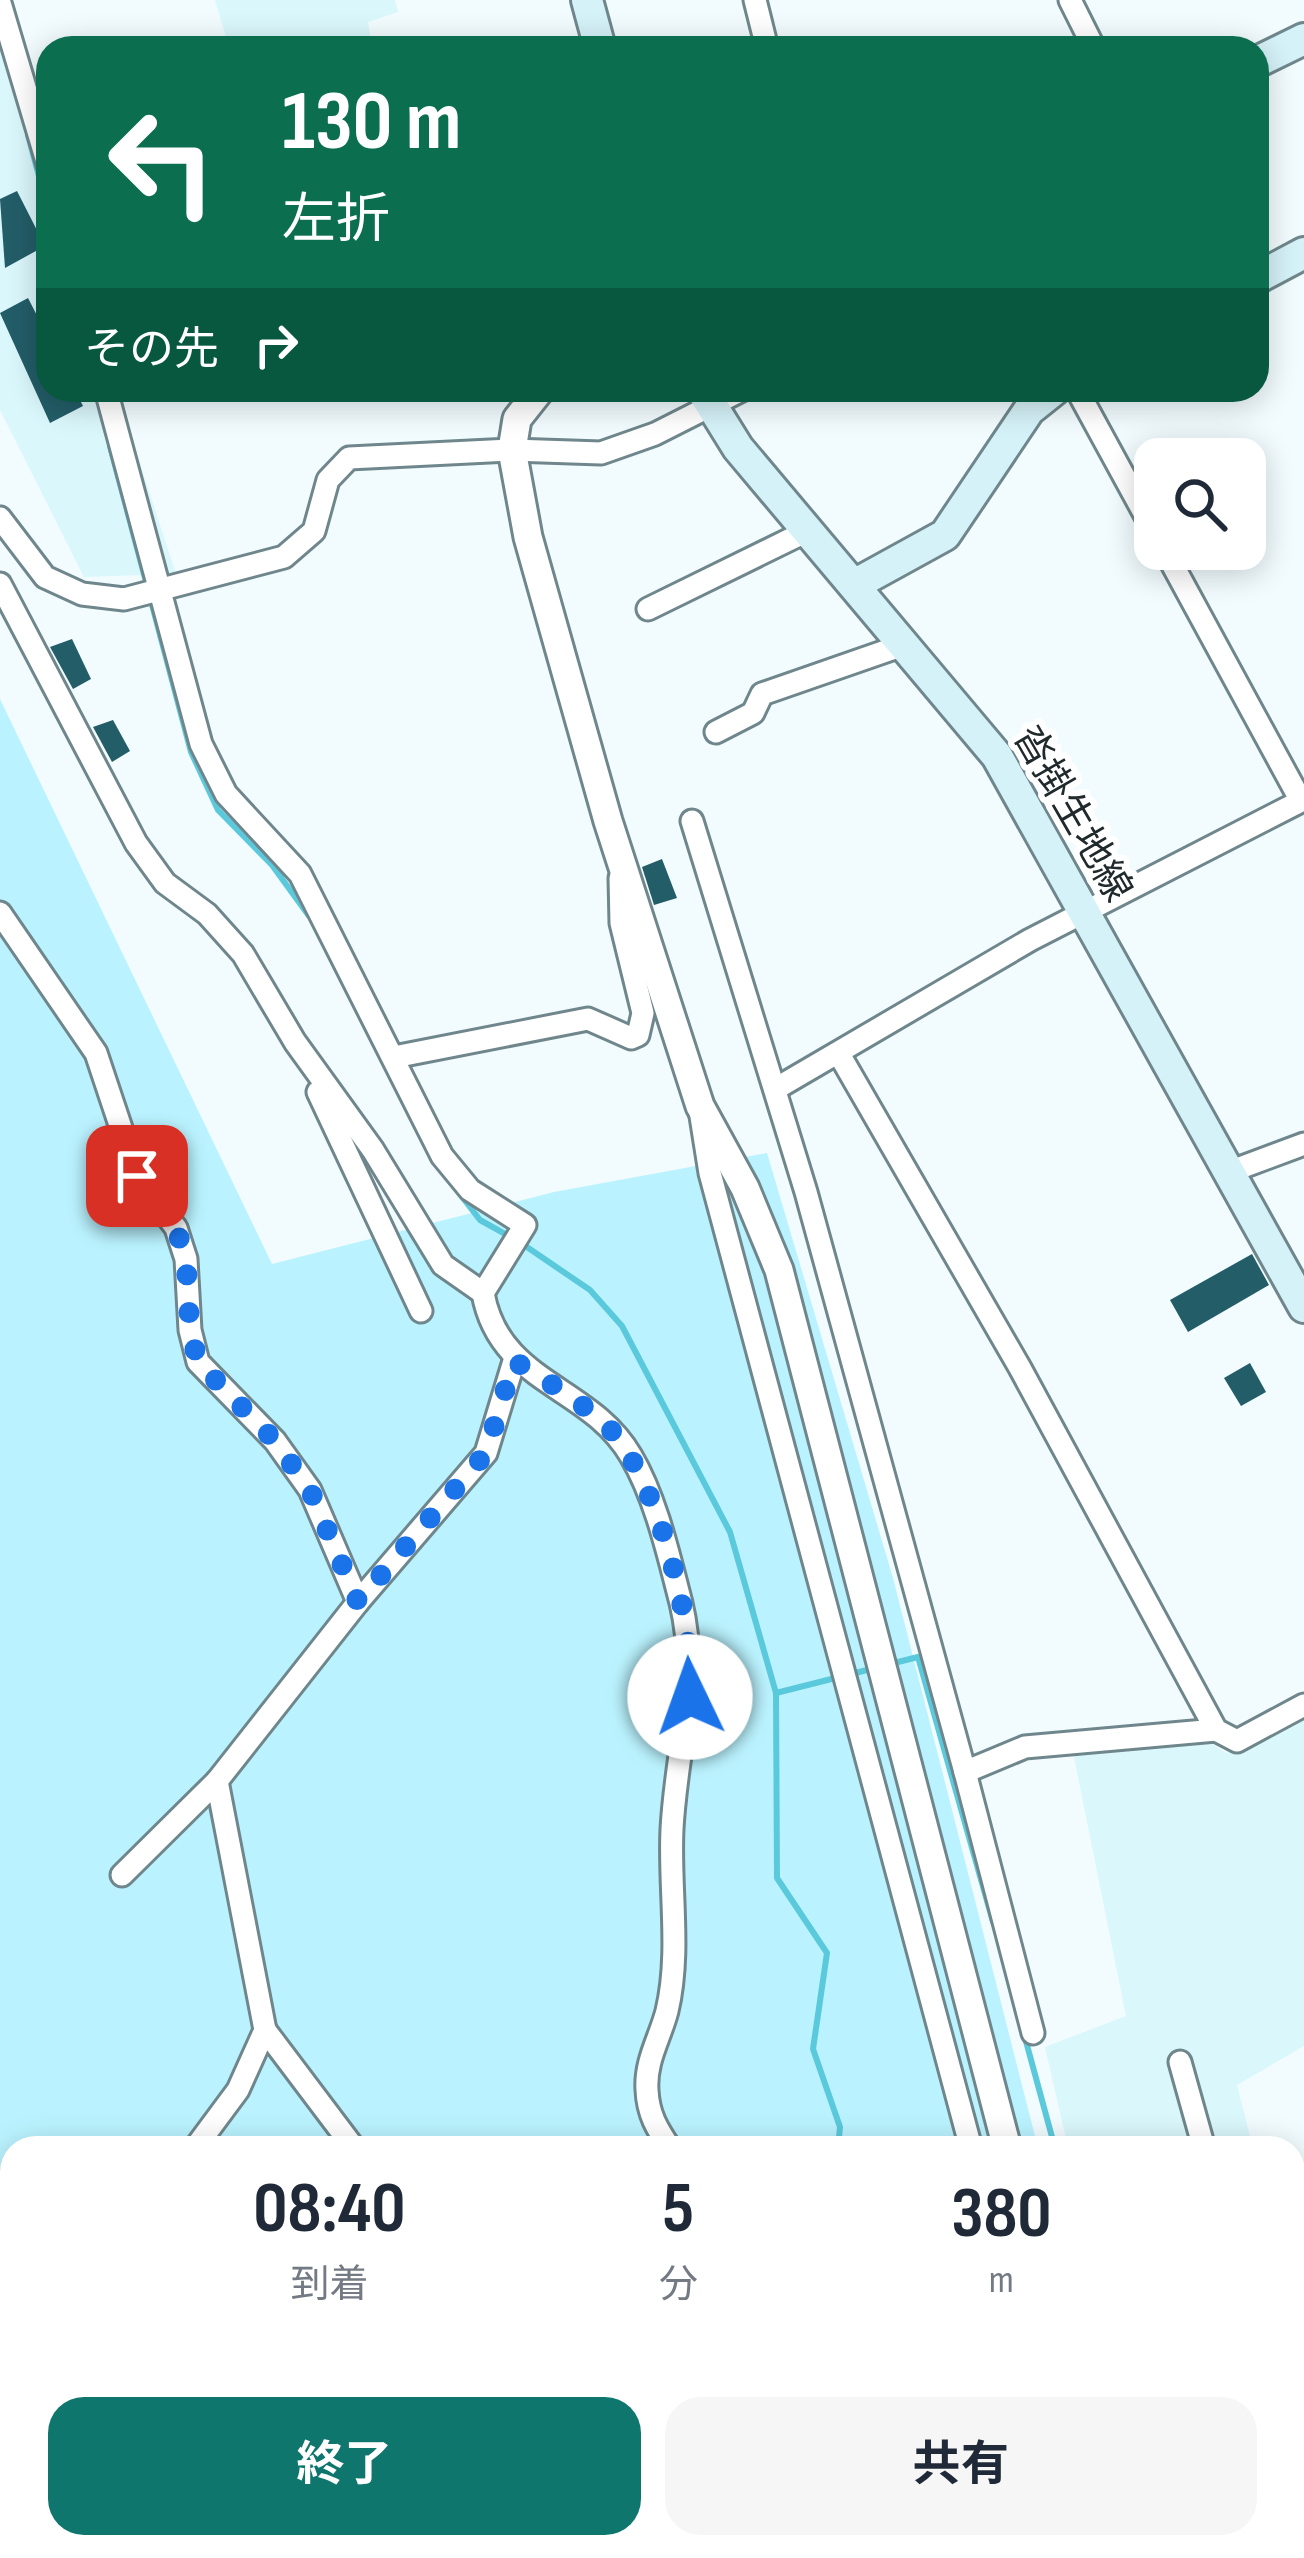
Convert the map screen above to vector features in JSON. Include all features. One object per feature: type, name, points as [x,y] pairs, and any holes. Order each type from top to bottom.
[{"type":"main road","points":[[587,0],[597,36]]},
{"type":"main road","points":[[1269,56],[1304,39]]},
{"type":"main road","points":[[1269,272],[1304,253]]},
{"type":"main road","name":"沓掛生地線","points":[[709,402],[808,531],[998,756],[1304,1307]]},
{"type":"main road","points":[[854,585],[945,535],[1039,402]]},
{"type":"street","points":[[755,0],[764,36]]},
{"type":"street","points":[[1070,0],[1088,36]]},
{"type":"street","points":[[0,3],[36,124]]},
{"type":"street","points":[[109,402],[201,744],[226,794],[300,874],[442,1156],[470,1190],[525,1225],[483,1293],[488,1322],[514,1361],[607,1426],[632,1456],[682,1606],[693,1669],[672,1830],[675,1876],[667,2012],[652,2046],[646,2088],[652,2121],[662,2136]]},
{"type":"street","points":[[530,402],[517,418],[512,450],[528,538],[620,860],[700,1106],[710,1173],[968,2136]]},
{"type":"street","points":[[0,518],[45,578],[82,593],[124,599],[284,557],[314,531],[328,480],[349,458],[512,450],[601,453],[655,434],[698,402]]},
{"type":"street","points":[[1084,402],[1134,494]]},
{"type":"street","points":[[648,609],[808,531]]},
{"type":"street","points":[[778,1088],[1084,911],[1303,802],[1175,570]]},
{"type":"street","points":[[0,584],[136,843],[165,883],[207,914],[243,954],[295,1042],[421,1312]]},
{"type":"street","points":[[716,732],[753,713],[762,694],[906,644]]},
{"type":"street","points":[[692,821],[778,1088],[790,1154],[806,1192],[1033,2033]]},
{"type":"street","points":[[394,1058],[587,1019],[609,1024],[631,1039],[638,1035],[644,1013],[621,923],[620,860]]},
{"type":"street","points":[[0,913],[96,1053],[137,1176],[176,1228],[186,1259],[190,1330],[198,1362],[275,1441],[310,1490],[358,1602]]},
{"type":"street","points":[[295,1042],[374,1150],[443,1265],[483,1293]]},
{"type":"street","points":[[838,1054],[1020,1368],[1216,1730],[1238,1742],[1304,1705]]},
{"type":"street","points":[[700,1106],[745,1188],[778,1270],[1004,2136]]},
{"type":"street","points":[[1229,1172],[1304,1144]]},
{"type":"street","points":[[122,1875],[217,1781],[358,1602],[486,1453],[514,1361]]},
{"type":"street","points":[[965,1772],[1025,1747],[1216,1730]]},
{"type":"street","points":[[217,1781],[248,1966],[265,2030],[345,2136]]},
{"type":"street","points":[[204,2136],[238,2090],[265,2030]]},
{"type":"street","points":[[1180,2062],[1201,2136]]},
{"type":"shaded area","points":[[0,0],[36,111],[36,402],[120,402],[176,574],[84,577],[0,410]]},
{"type":"shaded area","points":[[215,0],[395,0],[398,12],[368,22],[370,36],[226,36]]},
{"type":"shaded area","points":[[0,699],[272,1264],[554,1192],[767,1153],[893,1578],[1035,2136],[0,2136]]},
{"type":"shaded area","points":[[1304,1717],[1304,2046],[1237,2085],[1250,2136],[1065,2136],[1045,2047],[1126,2016],[1073,1752],[1208,1741],[1226,1753],[1246,1749]]},
{"type":"building","points":[[17,191],[36,228],[36,251],[5,268],[0,199]]},
{"type":"building","points":[[28,298],[36,314],[36,392],[0,313]]},
{"type":"building","points":[[40,402],[81,402],[83,406],[50,423]]},
{"type":"building","points":[[72,639],[91,679],[73,689],[50,647]]},
{"type":"building","points":[[113,720],[130,751],[112,762],[93,727]]},
{"type":"building","points":[[662,859],[677,898],[654,905],[642,867]]},
{"type":"building","points":[[1252,1254],[1269,1285],[1188,1332],[1170,1300]]},
{"type":"building","points":[[1250,1363],[1266,1392],[1241,1406],[1224,1378]]},
{"type":"waterway","points":[[28,135],[36,165]]},
{"type":"waterway","points":[[110,446],[191,752],[218,810],[272,865],[309,916]]},
{"type":"waterway","points":[[432,1158],[480,1220],[509,1236]]},
{"type":"waterway","points":[[521,1243],[590,1290],[622,1326],[730,1532],[776,1693],[777,1878],[827,1953],[813,2049],[839,2136]]},
{"type":"waterway","points":[[890,1664],[918,1657],[993,1922]]},
{"type":"waterway","points":[[776,1693],[871,1669]]},
{"type":"waterway","points":[[1024,2034],[1052,2136]]},
{"type":"route","points":[[137,1176],[176,1228],[186,1259],[190,1330],[198,1362],[275,1441],[310,1490],[358,1602],[486,1453],[514,1361],[607,1426],[632,1456],[682,1606],[693,1669],[690,1697]]}]
